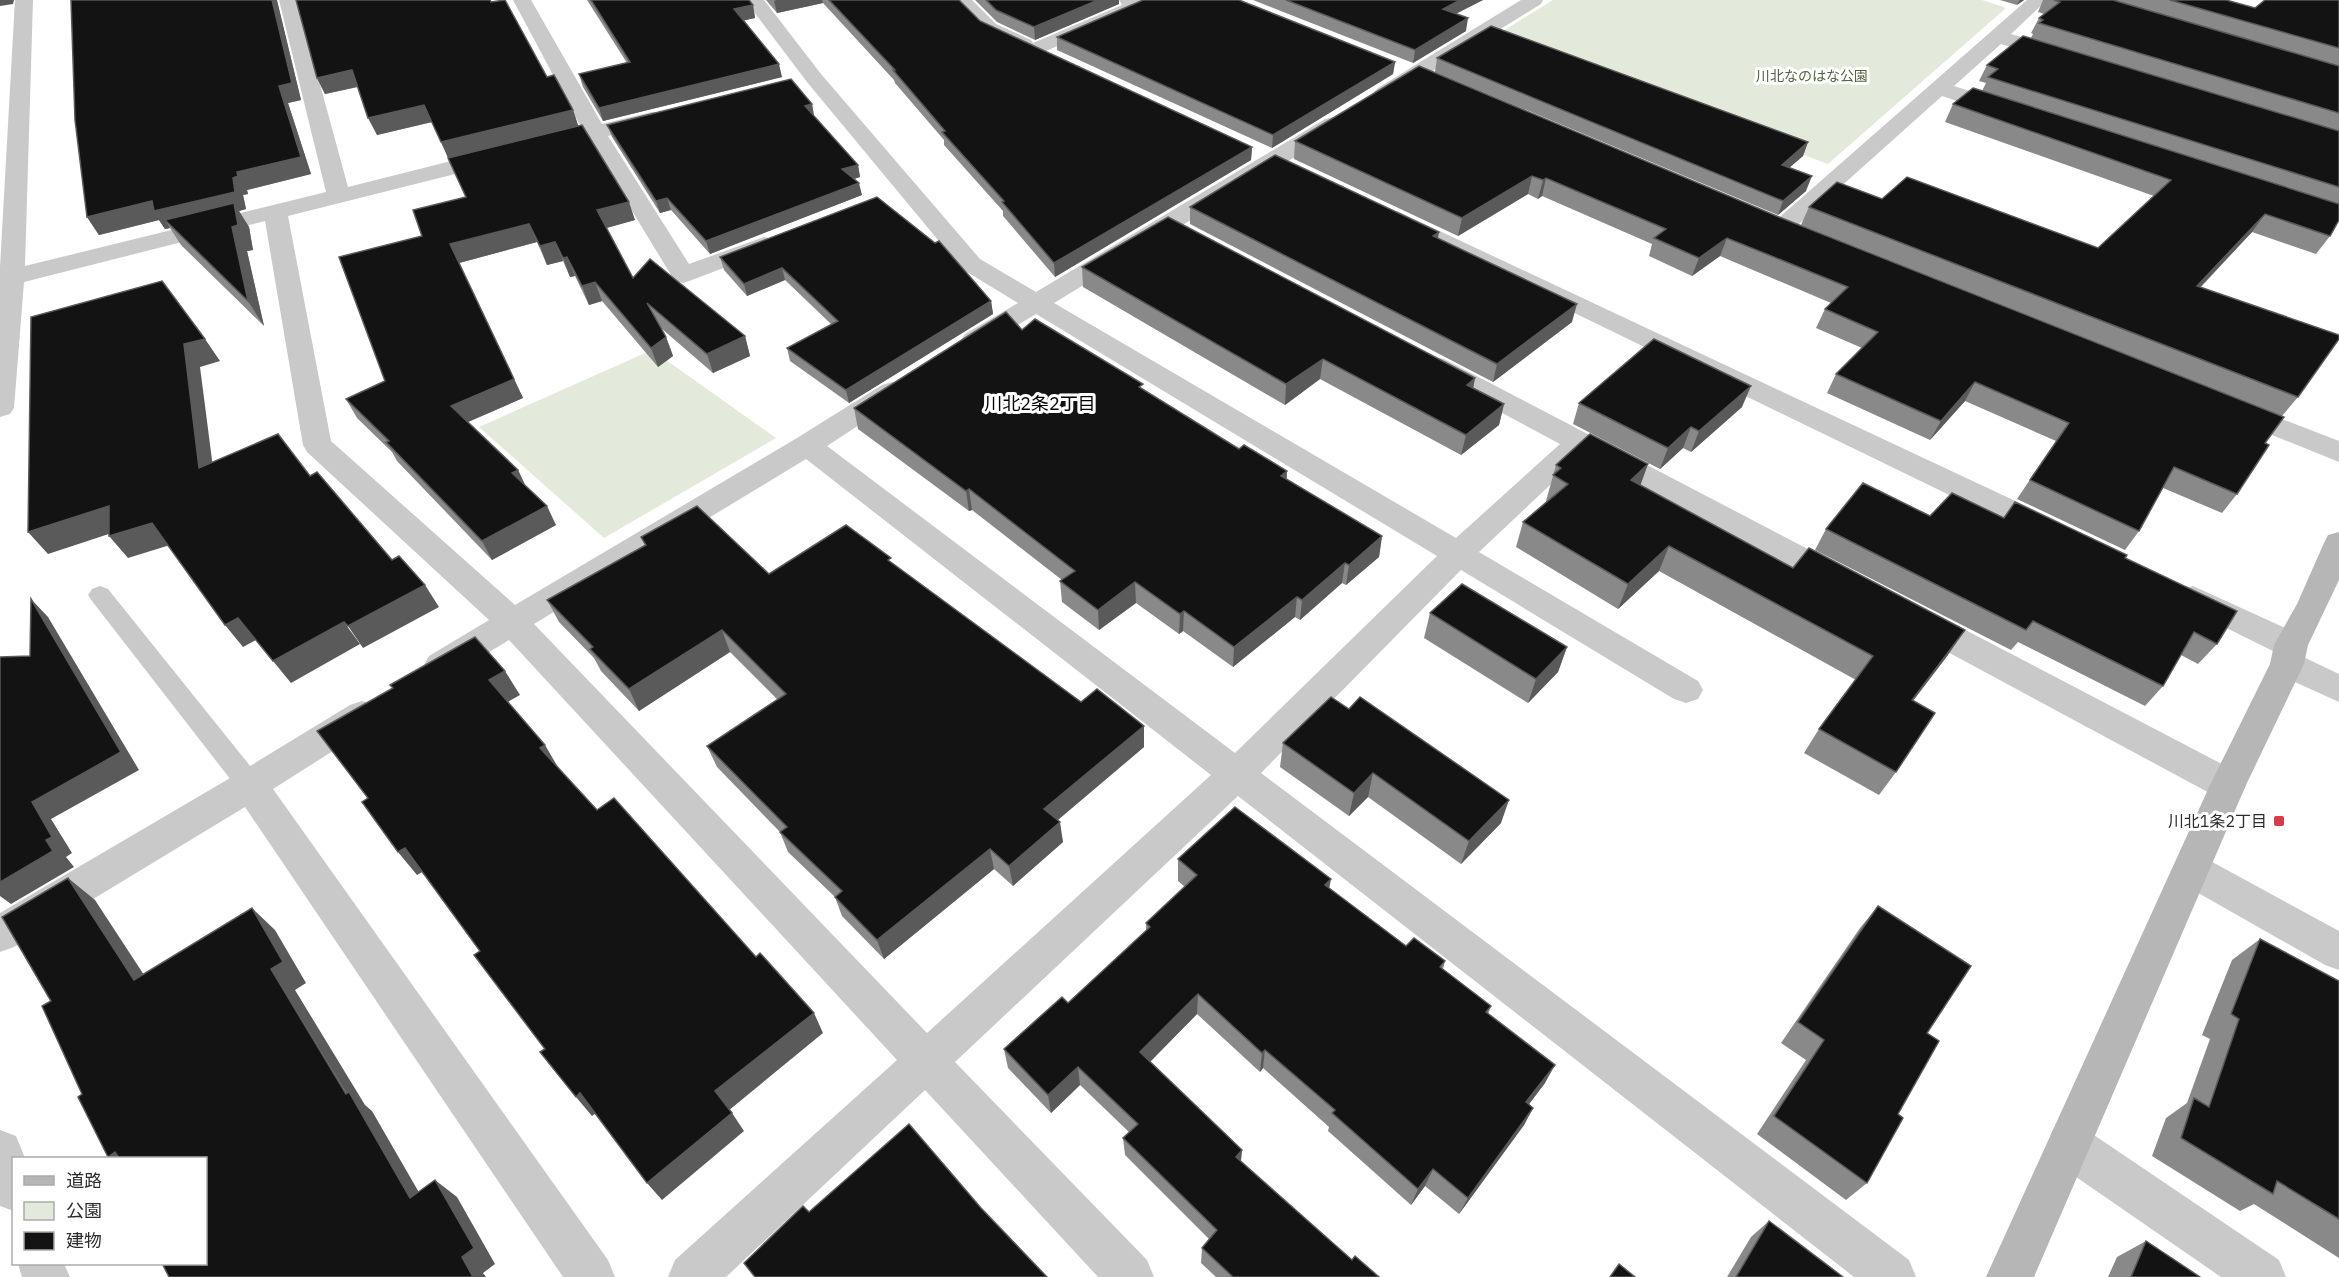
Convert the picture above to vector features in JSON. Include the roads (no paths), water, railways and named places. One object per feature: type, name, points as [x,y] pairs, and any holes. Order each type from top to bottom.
[{"type":"street","points":[[0,408],[24,0]]},
{"type":"street","points":[[288,0],[339,196]]},
{"type":"street","points":[[522,0],[595,132],[683,275],[780,238]]},
{"type":"street","points":[[754,0],[803,81],[898,192],[971,264],[1686,690]]},
{"type":"street","points":[[962,0],[989,28],[1067,64]]},
{"type":"street","points":[[1034,50],[1136,6],[1128,0]]},
{"type":"street","points":[[955,352],[1034,302],[1416,74],[1534,0]]},
{"type":"street","points":[[1782,228],[2038,0]]},
{"type":"street","points":[[1997,36],[2077,61]]},
{"type":"street","points":[[1939,88],[2028,117]]},
{"type":"street","points":[[6,278],[676,112]]},
{"type":"street","points":[[1371,206],[2074,542]]},
{"type":"street","points":[[275,212],[317,445],[511,621],[1130,1277]]},
{"type":"street","points":[[1168,224],[1199,241]]},
{"type":"street","points":[[1410,352],[1862,591]]},
{"type":"street","points":[[420,678],[916,377]]},
{"type":"street","points":[[2219,404],[2339,452]]},
{"type":"street","points":[[692,1277],[924,1060],[1236,775],[1457,555],[1579,442]]},
{"type":"street","points":[[807,445],[1892,1277]]},
{"type":"street","points":[[2010,1277],[2228,785],[2339,543]]},
{"type":"street","points":[[2172,589],[2289,655],[2339,689]]},
{"type":"street","points":[[1893,608],[2228,785]]},
{"type":"street","points":[[0,934],[250,785],[380,703]]},
{"type":"street","points":[[250,785],[591,1277]]},
{"type":"street","points":[[2192,870],[2339,952]]},
{"type":"street","points":[[2068,1145],[2262,1277]]},
{"type":"street","points":[[0,1152],[12,1184]]},
{"type":"lane","points":[[100,596],[250,785]]},
{"type":"place","name":"川北1条2丁目","points":[[2279,821]]},
{"type":"district","name":"川北2条2丁目","points":[[1040,403]]},
{"type":"park label","name":"川北なのはな公園","points":[[1812,76]]}]
